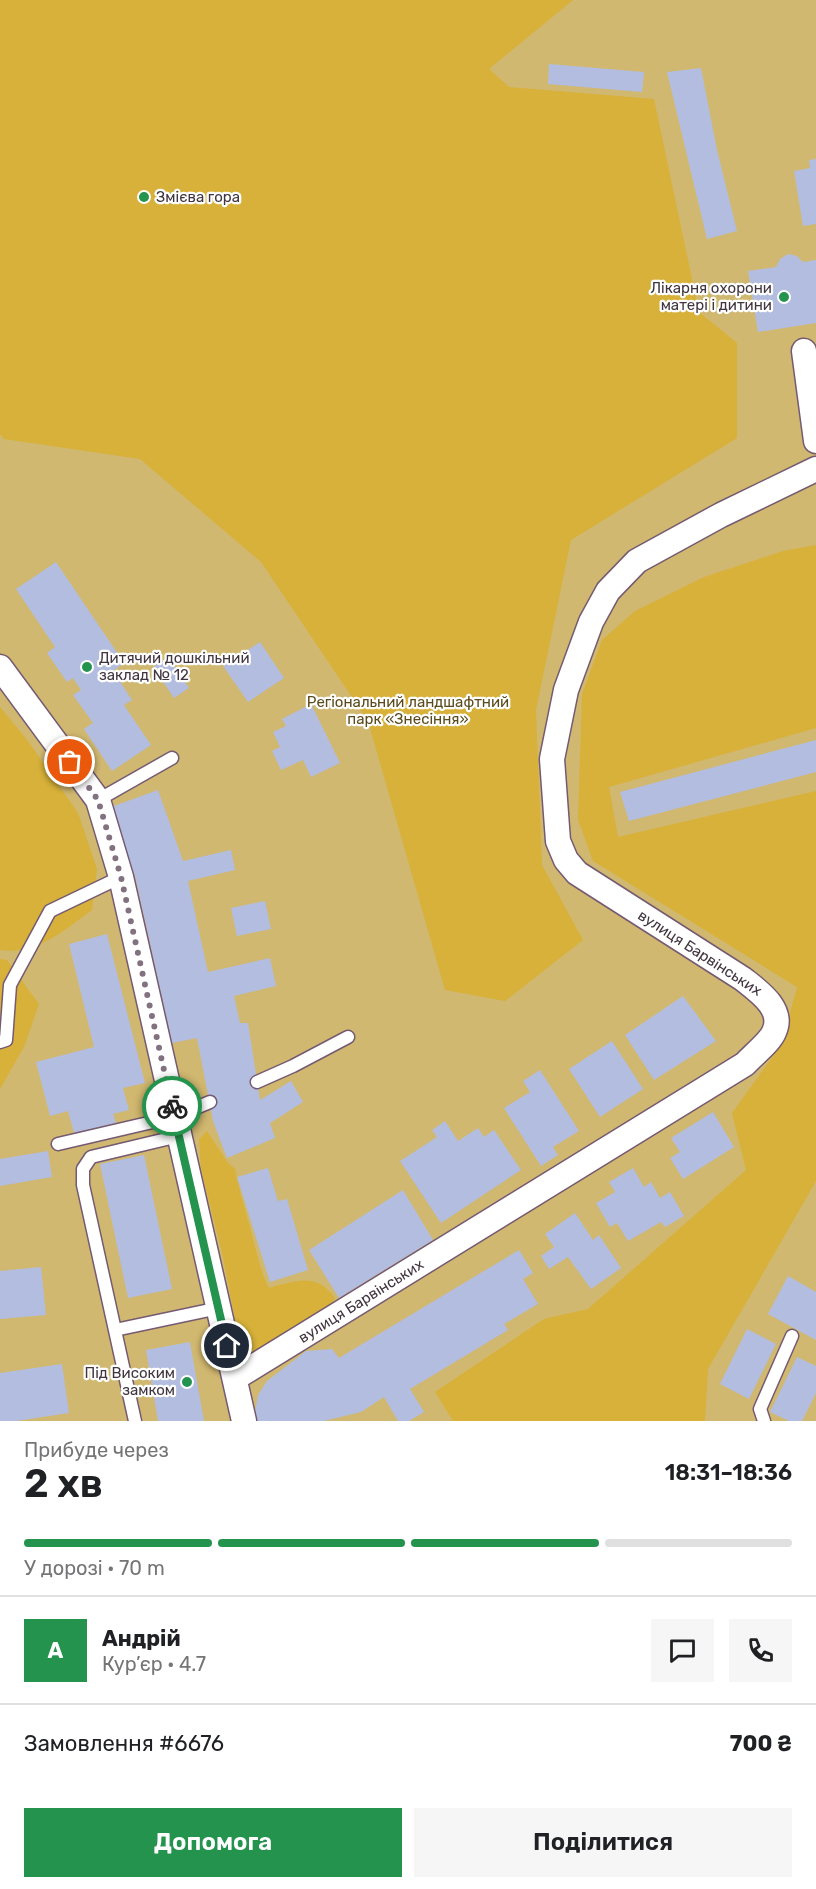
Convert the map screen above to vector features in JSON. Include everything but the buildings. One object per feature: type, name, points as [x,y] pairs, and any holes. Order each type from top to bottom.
[{"type":"street","points":[[804,351],[816,441]]},
{"type":"street","name":"вулиця Барвінських","points":[[235,1378],[745,1064],[774,1033],[777,1019],[767,998],[743,979],[577,873],[566,860],[558,841],[552,759],[566,690],[591,622],[608,591],[637,561],[721,514],[816,469]]},
{"type":"street","points":[[0,667],[98,800],[121,877],[244,1421]]},
{"type":"lane","points":[[98,800],[172,758]]},
{"type":"lane","points":[[0,1042],[6,1040],[10,985],[50,911],[121,877]]},
{"type":"lane","points":[[257,1082],[348,1037]]},
{"type":"lane","points":[[135,1421],[83,1185],[83,1169],[91,1157],[177,1126],[210,1102]]},
{"type":"lane","points":[[58,1144],[177,1126]]},
{"type":"lane","points":[[115,1330],[219,1308]]},
{"type":"lane","points":[[764,1421],[760,1409],[792,1336]]},
{"type":"green space","name":"Регіональний ландшафтний парк «Знесіння»","points":[[0,0],[816,0],[816,1421],[0,1421]]},
{"type":"green space","points":[[0,0],[573,0],[489,69],[509,87],[654,99],[699,312],[737,343],[737,438],[571,540],[536,710],[542,865],[583,940],[505,1001],[445,990],[368,721],[261,562],[140,459],[4,439],[0,434]]},
{"type":"green space","points":[[816,545],[816,728],[609,787],[618,837],[816,791],[816,1181],[708,1369],[705,1421],[453,1421],[435,1392],[544,1319],[588,1309],[746,1170],[732,1113],[781,1045],[797,987],[593,861],[578,820],[582,694],[602,640],[635,611],[704,577],[783,551]]},
{"type":"green space","points":[[0,707],[28,741],[78,813],[97,869],[92,910],[49,940],[26,949],[13,951],[0,950]]},
{"type":"green space","points":[[0,959],[7,960],[39,1004],[24,1047],[0,1089]]},
{"type":"green space","points":[[207,1131],[228,1163],[235,1169],[260,1266],[269,1288],[297,1281],[313,1282],[320,1284],[335,1298],[326,1317],[252,1363],[245,1356],[239,1340],[223,1257],[201,1169],[199,1139]]},
{"type":"way so far","points":[[70,762],[98,800],[121,877],[172,1106]]},
{"type":"place","name":"Змієва гора","points":[[144,197]]},
{"type":"place","name":"Лікарня охорони матері і дитини","points":[[784,297]]},
{"type":"place","name":"Дитячий дошкільний заклад № 12","points":[[87,667]]},
{"type":"place","name":"Під Високим замком","points":[[187,1382]]},
{"type":"route","points":[[172,1106],[227,1346]]}]
